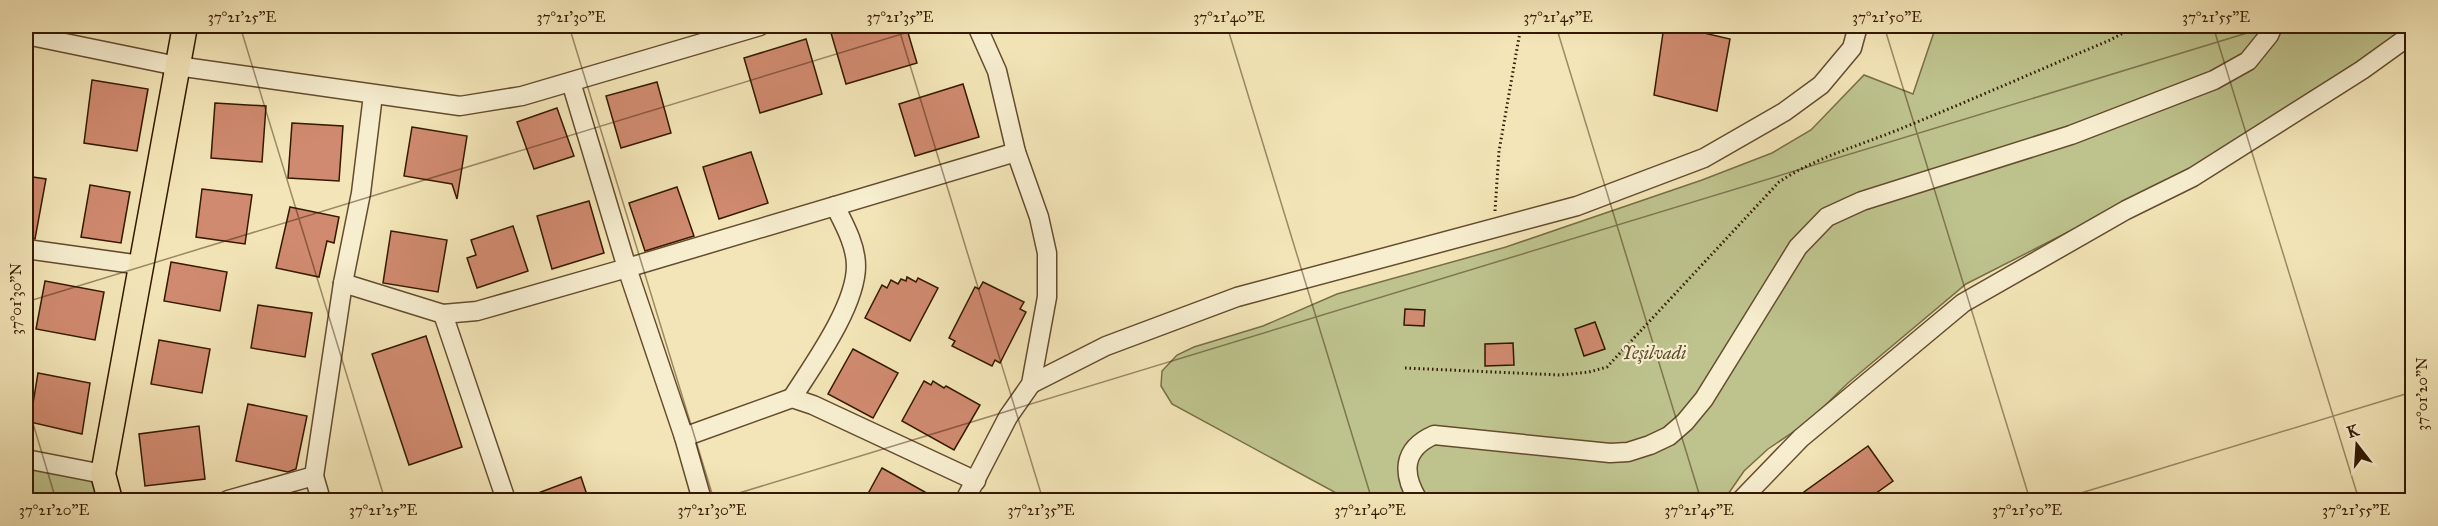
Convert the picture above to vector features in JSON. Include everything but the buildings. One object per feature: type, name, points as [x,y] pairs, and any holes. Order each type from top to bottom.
[{"type":"main road","points":[[110,501],[103,474],[185,26]]},
{"type":"street","points":[[26,34],[177,66],[460,106],[522,96],[760,26]]},
{"type":"street","points":[[965,501],[1008,417],[1031,384],[1047,297],[1047,253],[1039,217],[1017,152],[997,71],[977,26]]},
{"type":"street","points":[[1031,384],[1106,346],[1237,297],[1577,207],[1704,158],[1784,112],[1821,85],[1852,48],[1858,26]]},
{"type":"street","points":[[1418,501],[1410,486],[1408,460],[1415,447],[1434,435],[1610,453],[1628,452],[1669,436],[1685,422],[1704,399],[1798,247],[1827,217],[1862,201],[2071,135],[2214,80],[2248,61],[2269,35],[2273,26]]},
{"type":"street","points":[[1741,501],[1801,438],[1964,303],[2126,210],[2193,177],[2362,70],[2412,34]]},
{"type":"street","points":[[571,82],[627,268],[684,437],[702,501]]},
{"type":"street","points":[[321,501],[314,476],[343,283],[361,193],[374,95]]},
{"type":"street","points":[[343,283],[443,314],[477,311],[1017,152]]},
{"type":"street","points":[[792,398],[839,321],[852,290],[856,266],[849,237],[835,206]]},
{"type":"street","points":[[26,249],[141,265]]},
{"type":"street","points":[[443,314],[506,501]]},
{"type":"street","points":[[684,437],[792,398],[813,405],[975,481]]},
{"type":"street","points":[[26,459],[103,474]]},
{"type":"street","points":[[228,501],[314,476]]},
{"type":"path","points":[[1493,228],[1499,151],[1521,26]]},
{"type":"path","points":[[1405,368],[1560,375],[1589,372],[1608,367],[1779,182],[1798,169],[2100,44],[2136,26]]},
{"type":"green space","name":"Yeşilvadi","points":[[1936,26],[2412,26],[2196,167],[1966,284],[1848,383],[1808,422],[1768,449],[1744,471],[1724,500],[1349,500],[1172,404],[1161,386],[1162,371],[1177,355],[1194,347],[1263,326],[1337,294],[1506,247],[1702,180],[1772,153],[1811,130],[1864,75],[1913,94]]},
{"type":"green space","points":[[26,459],[103,474],[110,500],[26,500]]}]
